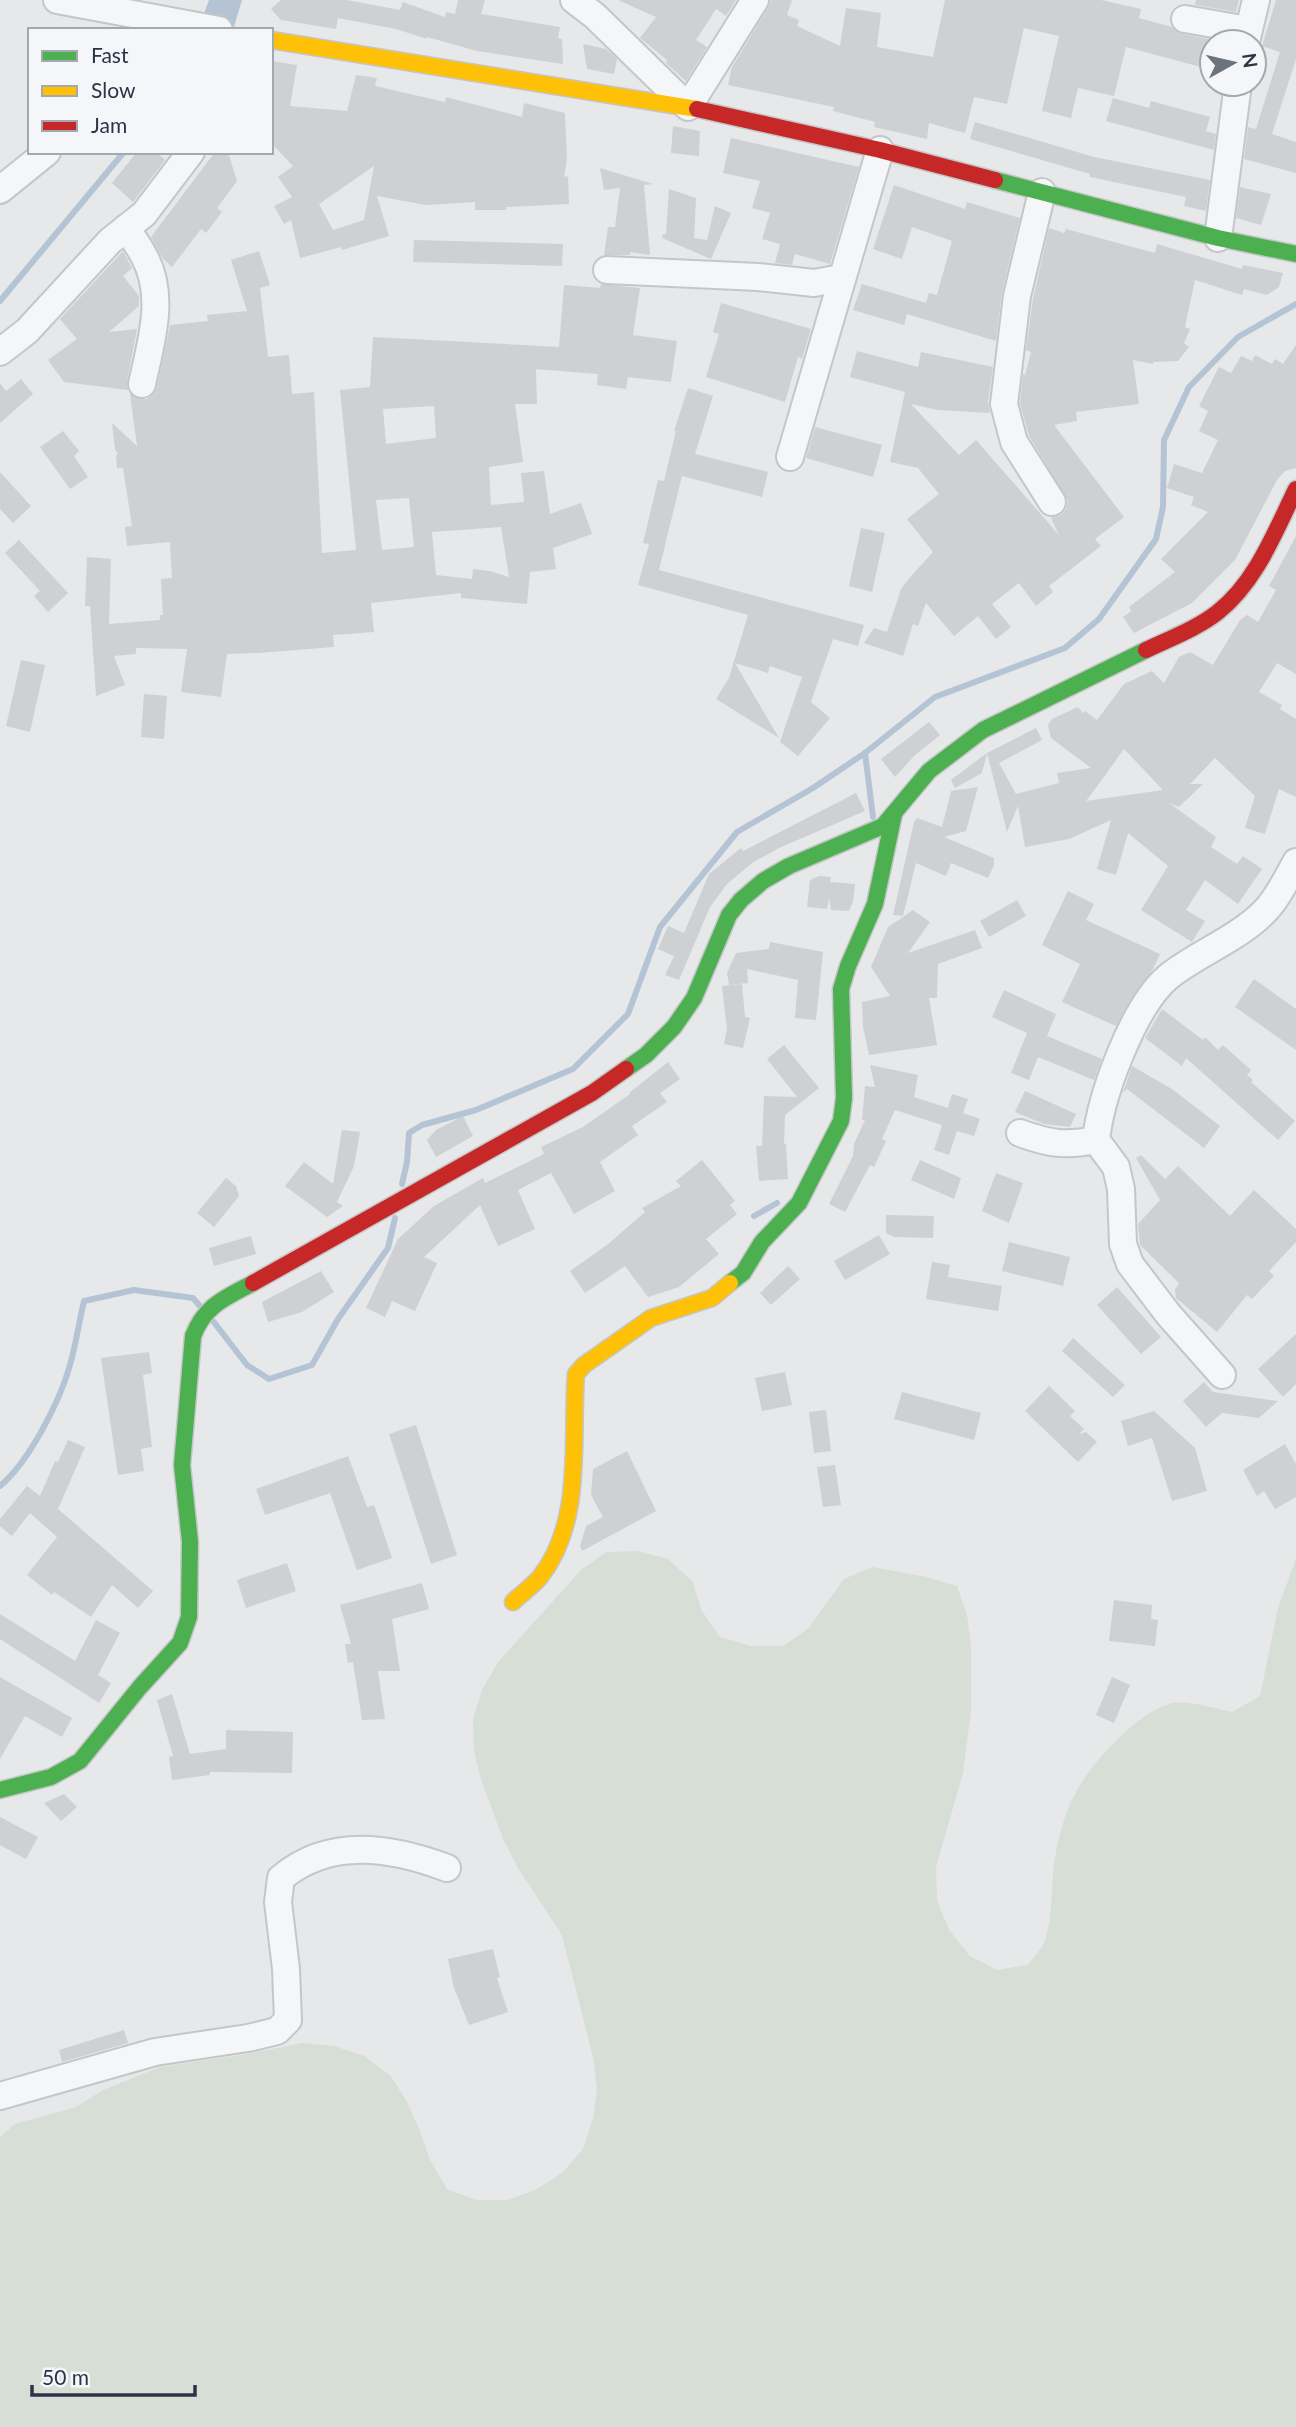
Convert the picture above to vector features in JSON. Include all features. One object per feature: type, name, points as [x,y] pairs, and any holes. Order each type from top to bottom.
[{"type":"street","points":[[57,0],[209,28]]},
{"type":"street","points":[[574,0],[595,16],[688,107]]},
{"type":"street","points":[[688,107],[755,0]]},
{"type":"street","points":[[1249,28],[1256,0]]},
{"type":"street","points":[[1185,19],[1218,28]]},
{"type":"street","points":[[273,40],[688,107],[880,150],[1217,238],[1296,254]]},
{"type":"street","points":[[1217,238],[1236,98]]},
{"type":"street","points":[[790,457],[880,150]]},
{"type":"street","points":[[0,190],[45,154]]},
{"type":"street","points":[[0,352],[27,331],[110,241],[144,214],[189,154]]},
{"type":"street","points":[[1042,192],[1017,296],[1004,404],[1014,442],[1052,502]]},
{"type":"street","points":[[126,228],[145,257],[152,276],[156,301],[155,325],[142,384]]},
{"type":"street","points":[[607,270],[758,277],[814,283],[841,278]]},
{"type":"street","points":[[0,1790],[51,1777],[80,1761],[180,1643],[189,1617],[190,1542],[182,1465],[193,1336],[199,1320],[212,1306],[592,1093],[646,1055],[674,1027],[694,998],[729,915],[762,881],[789,866],[866,834],[888,820],[929,771],[984,730],[1216,614],[1236,596],[1259,564],[1296,489]]},
{"type":"street","points":[[513,1602],[543,1574],[555,1553],[566,1518],[573,1478],[576,1374],[584,1365],[651,1318],[712,1298],[743,1273],[755,1251],[799,1203],[827,1152],[841,1121],[844,1098],[841,989],[875,904],[888,820]]},
{"type":"street","points":[[1222,1375],[1168,1314],[1130,1264],[1123,1244],[1121,1189],[1116,1167],[1096,1140],[1098,1116],[1131,1027],[1150,997],[1166,979],[1265,911],[1296,862]]},
{"type":"street","points":[[1020,1133],[1045,1142],[1068,1145],[1096,1140]]},
{"type":"street","points":[[0,2096],[155,2052],[248,2038],[276,2031],[288,2020],[286,1969],[278,1902],[281,1878],[296,1865],[317,1855],[368,1848],[419,1857],[447,1868]]},
{"type":"shaded area","points":[[637,1551],[668,1559],[692,1581],[702,1611],[720,1637],[751,1646],[783,1646],[808,1629],[844,1579],[872,1567],[957,1586],[967,1615],[971,1647],[971,1711],[963,1773],[936,1867],[937,1900],[949,1930],[970,1956],[997,1970],[1028,1965],[1045,1941],[1055,1858],[1063,1824],[1079,1787],[1106,1751],[1144,1717],[1169,1704],[1191,1704],[1232,1712],[1260,1696],[1278,1608],[1296,1559],[1296,2427],[0,2427],[0,2137],[15,2124],[76,2107],[103,2090],[160,2067],[302,2043],[334,2046],[364,2056],[390,2075],[407,2102],[430,2160],[447,2189],[476,2200],[508,2200],[537,2189],[563,2172],[583,2149],[593,2119],[597,2089],[593,2057],[562,1935],[518,1868],[504,1841],[482,1783],[474,1751],[473,1719],[482,1690],[498,1662],[581,1570],[606,1552]]},
{"type":"water","points":[[209,0],[242,0],[234,28],[199,28]]},
{"type":"building","points":[[281,0],[347,0],[400,10],[403,2],[445,17],[446,12],[455,14],[458,0],[485,0],[481,14],[560,27],[558,38],[562,39],[563,64],[477,51],[396,29],[338,18],[336,29],[281,20],[271,9]]},
{"type":"building","points":[[618,0],[736,0],[726,16],[716,9],[696,40],[707,47],[686,81],[666,63],[667,60],[640,38],[656,17]]},
{"type":"building","points":[[771,0],[792,0],[787,15],[799,20],[797,26],[840,46],[846,8],[881,13],[877,47],[933,57],[945,0],[1101,0],[1141,9],[1139,18],[1198,37],[1198,66],[1126,47],[1114,96],[1078,88],[1071,118],[1042,111],[1059,36],[1024,28],[1007,104],[974,97],[965,133],[929,123],[927,139],[874,127],[875,122],[833,111],[834,107],[728,85],[732,67]]},
{"type":"building","points":[[1196,0],[1239,0],[1236,12],[1195,5]]},
{"type":"building","points":[[1276,0],[1296,0],[1296,59],[1272,134],[1296,142],[1296,173],[1244,159],[1248,127],[1256,129],[1266,98],[1268,98],[1280,52],[1268,48],[1267,28]]},
{"type":"building","points":[[583,44],[606,49],[617,59],[614,74],[587,69]]},
{"type":"building","points":[[273,61],[297,65],[290,106],[347,111],[356,75],[377,78],[375,86],[445,102],[446,97],[522,117],[524,103],[565,113],[567,159],[564,177],[568,176],[569,204],[475,210],[475,202],[426,205],[377,196],[389,236],[342,250],[341,247],[300,258],[291,220],[284,224],[274,206],[292,197],[278,177],[293,166],[273,145]],"holes":[[[374,166],[364,220],[333,230],[319,204]]]},
{"type":"building","points":[[1113,98],[1149,108],[1151,101],[1210,117],[1206,131],[1216,134],[1214,150],[1106,121]]},
{"type":"building","points":[[975,122],[1094,157],[1210,180],[1206,211],[1184,206],[1186,197],[1090,177],[1090,174],[970,139]]},
{"type":"building","points":[[673,126],[700,131],[699,156],[671,153]]},
{"type":"building","points":[[731,138],[859,167],[830,264],[795,254],[792,265],[775,263],[780,244],[762,239],[770,213],[752,208],[760,181],[723,173]]},
{"type":"building","points":[[135,154],[158,154],[165,160],[133,202],[112,183]]},
{"type":"building","points":[[213,154],[229,154],[237,181],[217,208],[222,212],[206,233],[201,229],[172,267],[163,259],[151,237]]},
{"type":"building","points":[[600,168],[653,184],[644,185],[650,255],[630,252],[630,255],[604,255],[608,227],[615,227],[620,188],[604,190]]},
{"type":"building","points":[[894,185],[965,209],[967,202],[1020,218],[1002,292],[996,341],[907,314],[904,325],[853,310],[862,284],[926,303],[929,293],[937,295],[952,241],[912,227],[902,259],[873,249]]},
{"type":"building","points":[[1240,187],[1271,194],[1261,225],[1236,218]]},
{"type":"building","points":[[669,189],[696,198],[694,238],[707,240],[715,206],[731,213],[711,259],[662,238],[663,234],[666,234]]},
{"type":"building","points":[[1049,228],[1064,233],[1066,229],[1155,253],[1157,244],[1242,269],[1243,265],[1283,273],[1279,287],[1267,295],[1244,289],[1242,295],[1195,280],[1185,327],[1190,329],[1184,343],[1189,347],[1178,361],[1153,364],[1133,360],[1139,404],[1076,412],[1077,421],[1054,425],[1124,517],[1095,539],[1101,546],[1049,586],[1053,592],[1036,606],[1019,583],[992,604],[1011,627],[996,639],[978,616],[954,636],[926,603],[918,626],[913,624],[903,656],[864,643],[874,628],[887,632],[901,589],[933,552],[907,519],[939,494],[918,468],[890,462],[905,392],[850,377],[857,351],[918,367],[921,352],[993,367],[988,402],[990,413],[938,410],[911,404],[959,455],[976,440],[1059,535],[1051,518],[1061,515],[1068,501],[1029,436],[1020,403],[1023,374],[1025,375],[1031,352],[1026,350],[1033,299]]},
{"type":"building","points":[[414,240],[563,244],[562,266],[413,262]]},
{"type":"building","points":[[123,251],[132,268],[123,276],[139,296],[139,306],[109,332],[137,329],[127,381],[128,390],[64,382],[48,360],[77,339],[60,319]]},
{"type":"building","points":[[259,251],[270,285],[260,288],[268,357],[289,355],[292,394],[314,392],[322,553],[356,550],[340,390],[370,387],[373,337],[559,347],[564,285],[600,288],[601,284],[640,288],[633,335],[677,341],[671,382],[628,377],[626,389],[597,385],[598,374],[536,369],[537,404],[515,404],[523,462],[489,467],[491,505],[524,502],[521,473],[544,471],[550,514],[581,503],[592,534],[553,548],[556,569],[530,572],[527,604],[461,598],[461,593],[371,603],[374,632],[333,635],[334,647],[227,654],[221,697],[181,692],[187,649],[136,648],[136,654],[114,656],[125,685],[96,696],[90,606],[85,606],[87,557],[111,559],[109,624],[160,620],[160,615],[163,615],[161,579],[172,578],[170,542],[127,546],[125,527],[132,526],[123,468],[117,468],[118,454],[112,423],[137,446],[130,394],[139,399],[147,399],[154,394],[170,325],[208,321],[207,315],[247,311],[231,260]],"holes":[[[434,406],[436,438],[386,444],[383,409]],[[409,498],[414,547],[382,550],[376,500]],[[501,527],[509,577],[473,569],[472,579],[436,575],[432,532]]]},
{"type":"building","points":[[721,303],[811,329],[802,359],[798,357],[785,402],[706,377],[719,334],[713,332]]},
{"type":"building","points":[[1296,345],[1296,468],[1285,471],[1277,480],[1235,560],[1192,603],[1134,633],[1123,617],[1131,611],[1129,607],[1175,572],[1161,559],[1208,512],[1191,505],[1194,497],[1167,488],[1174,464],[1202,473],[1218,440],[1199,431],[1208,411],[1199,406],[1219,367],[1231,373],[1241,356],[1252,361],[1255,355],[1272,364],[1275,359],[1283,364]]},
{"type":"building","points":[[21,379],[33,394],[0,423],[0,383],[6,391]]},
{"type":"building","points":[[688,388],[713,396],[695,454],[768,472],[762,497],[682,476],[659,570],[864,625],[858,646],[833,639],[811,702],[830,718],[798,756],[780,742],[802,677],[770,666],[768,673],[735,663],[779,738],[716,699],[729,678],[748,615],[638,585],[649,544],[643,543],[658,480],[664,481],[674,431]]},
{"type":"building","points":[[815,427],[882,445],[873,477],[806,458]]},
{"type":"building","points":[[63,431],[79,451],[74,456],[88,477],[70,489],[40,447]]},
{"type":"building","points":[[0,472],[31,506],[13,523],[0,509]]},
{"type":"building","points":[[861,528],[885,533],[872,592],[849,586]]},
{"type":"building","points":[[1296,536],[1296,674],[1277,663],[1259,692],[1282,705],[1280,709],[1296,719],[1296,797],[1279,789],[1265,834],[1245,828],[1255,796],[1215,758],[1190,784],[1203,784],[1179,807],[1169,803],[1216,837],[1211,847],[1237,864],[1243,856],[1262,869],[1238,904],[1205,880],[1186,910],[1205,921],[1192,942],[1141,910],[1168,866],[1128,833],[1116,875],[1097,869],[1111,820],[1069,839],[1025,847],[1018,806],[1007,832],[987,753],[1036,728],[1042,740],[999,763],[1016,794],[1059,783],[1057,773],[1091,768],[1051,738],[1048,725],[1052,719],[1078,707],[1083,713],[1085,711],[1097,720],[1124,684],[1152,671],[1164,683],[1179,657],[1190,652],[1213,665],[1240,620],[1247,615],[1258,622],[1276,590],[1269,586]],"holes":[[[1124,749],[1163,790],[1086,801]]]},
{"type":"building","points":[[19,540],[68,593],[48,612],[34,596],[40,591],[5,553]]},
{"type":"building","points":[[21,660],[45,665],[30,732],[6,726]]},
{"type":"building","points":[[144,694],[167,696],[164,739],[141,737]]},
{"type":"building","points":[[929,722],[940,735],[915,755],[895,777],[881,759]]},
{"type":"building","points":[[987,753],[982,773],[955,788],[951,780]]},
{"type":"building","points":[[978,787],[966,831],[944,837],[994,858],[988,878],[951,863],[946,876],[916,863],[903,916],[893,915],[914,822],[917,818],[942,827],[951,791]]},
{"type":"building","points":[[856,793],[865,811],[779,848],[752,863],[727,884],[710,907],[679,980],[665,975],[674,956],[658,949],[668,926],[684,933],[709,874],[741,848],[743,851]]},
{"type":"building","points":[[819,876],[831,877],[830,882],[855,884],[849,911],[831,910],[829,898],[827,909],[807,907],[810,880]]},
{"type":"building","points":[[1068,891],[1094,904],[1086,920],[1160,954],[1116,1026],[1062,1002],[1080,964],[1042,945]]},
{"type":"building","points":[[1017,900],[1026,916],[989,937],[980,921]]},
{"type":"building","points":[[913,910],[930,922],[908,953],[975,930],[982,948],[938,964],[937,998],[929,998],[937,1045],[869,1055],[863,1027],[862,1002],[890,996],[871,967],[888,927]]},
{"type":"building","points":[[770,942],[823,952],[816,1020],[795,1018],[798,980],[747,969],[748,983],[729,985],[727,973],[736,953],[769,949]]},
{"type":"building","points":[[1254,979],[1296,1009],[1296,1050],[1235,1007]]},
{"type":"building","points":[[742,984],[745,1017],[750,1018],[743,1048],[724,1044],[727,1029],[722,986]]},
{"type":"building","points":[[1004,990],[1056,1014],[1047,1036],[1102,1059],[1094,1080],[1038,1057],[1029,1080],[1011,1073],[1027,1033],[992,1017]]},
{"type":"building","points":[[1162,1009],[1203,1040],[1205,1037],[1218,1050],[1223,1045],[1251,1070],[1247,1075],[1253,1080],[1251,1082],[1295,1121],[1278,1140],[1186,1058],[1182,1066],[1145,1038]]},
{"type":"building","points":[[784,1045],[819,1088],[785,1115],[784,1144],[788,1179],[759,1181],[756,1146],[762,1146],[764,1096],[797,1097],[767,1059]]},
{"type":"building","points":[[668,1062],[680,1079],[660,1093],[667,1102],[632,1126],[638,1135],[600,1162],[615,1191],[574,1214],[551,1173],[518,1190],[535,1229],[498,1246],[480,1205],[424,1257],[437,1263],[415,1311],[392,1301],[385,1317],[366,1308],[398,1239],[434,1206],[483,1178],[485,1183],[544,1154],[541,1147],[583,1127],[630,1094]]},
{"type":"building","points":[[870,1065],[918,1075],[914,1097],[948,1108],[952,1094],[968,1099],[963,1113],[980,1119],[974,1136],[957,1131],[949,1155],[934,1150],[942,1125],[895,1110],[882,1139],[886,1141],[874,1167],[870,1165],[845,1212],[829,1204],[853,1156],[854,1144],[865,1120],[862,1120],[865,1086],[875,1087]]},
{"type":"building","points":[[1132,1066],[1172,1089],[1220,1126],[1204,1148],[1127,1089],[1123,1093]]},
{"type":"building","points":[[1025,1091],[1076,1114],[1070,1127],[1044,1124],[1015,1112]]},
{"type":"building","points":[[463,1116],[473,1136],[436,1157],[427,1140],[436,1130]]},
{"type":"building","points":[[342,1130],[360,1132],[354,1166],[337,1202],[343,1206],[327,1217],[285,1186],[304,1162],[333,1184]]},
{"type":"building","points":[[1141,1155],[1165,1179],[1178,1166],[1230,1216],[1254,1190],[1296,1229],[1296,1242],[1269,1271],[1274,1276],[1252,1299],[1247,1295],[1217,1332],[1176,1298],[1175,1290],[1179,1283],[1140,1245],[1138,1224],[1160,1200],[1136,1158]]},
{"type":"building","points":[[702,1160],[735,1201],[730,1205],[737,1214],[706,1239],[719,1254],[679,1287],[648,1297],[625,1266],[585,1293],[570,1271],[607,1245],[645,1212],[642,1208],[681,1186],[676,1181]]},
{"type":"building","points":[[920,1160],[961,1178],[954,1199],[911,1180]]},
{"type":"building","points":[[996,1173],[1023,1183],[1009,1223],[982,1211]]},
{"type":"building","points":[[226,1178],[236,1186],[239,1196],[214,1227],[197,1213]]},
{"type":"building","points":[[886,1215],[934,1216],[933,1238],[894,1237],[886,1233]]},
{"type":"building","points":[[879,1235],[890,1254],[845,1280],[834,1261]]},
{"type":"building","points":[[251,1236],[256,1254],[214,1266],[209,1248]]},
{"type":"building","points":[[1009,1242],[1070,1257],[1063,1286],[1002,1271]]},
{"type":"building","points":[[932,1262],[950,1265],[948,1277],[1002,1286],[998,1311],[926,1299]]},
{"type":"building","points":[[788,1266],[800,1279],[771,1305],[760,1293]]},
{"type":"building","points":[[321,1271],[334,1292],[302,1312],[268,1322],[262,1302]]},
{"type":"building","points":[[1117,1287],[1161,1337],[1141,1354],[1097,1305]]},
{"type":"building","points":[[1296,1334],[1296,1384],[1283,1397],[1258,1369]]},
{"type":"building","points":[[1073,1338],[1125,1385],[1113,1397],[1062,1351]]},
{"type":"building","points":[[149,1352],[152,1373],[143,1375],[152,1447],[141,1449],[144,1471],[118,1475],[101,1358]]},
{"type":"building","points":[[785,1372],[792,1405],[762,1411],[755,1378]]},
{"type":"building","points":[[1204,1382],[1213,1392],[1278,1401],[1259,1418],[1222,1413],[1206,1427],[1183,1401]]},
{"type":"building","points":[[1049,1386],[1075,1411],[1070,1416],[1084,1429],[1079,1434],[1086,1432],[1097,1442],[1078,1462],[1025,1411]]},
{"type":"building","points":[[902,1392],[981,1413],[974,1440],[894,1419]]},
{"type":"building","points":[[826,1410],[831,1451],[814,1453],[809,1412]]},
{"type":"building","points":[[1154,1411],[1195,1448],[1207,1491],[1172,1501],[1152,1438],[1128,1446],[1121,1421]]},
{"type":"building","points":[[416,1425],[457,1555],[431,1564],[389,1434]]},
{"type":"building","points":[[68,1440],[85,1447],[58,1509],[153,1591],[138,1608],[112,1585],[91,1617],[54,1592],[52,1595],[27,1575],[57,1537],[30,1513],[12,1536],[0,1526],[0,1519],[27,1486],[40,1496],[55,1461],[58,1462]]},
{"type":"building","points":[[1285,1444],[1296,1464],[1296,1497],[1275,1509],[1264,1491],[1257,1496],[1243,1470]]},
{"type":"building","points":[[627,1451],[656,1511],[582,1551],[580,1546],[586,1526],[603,1517],[591,1495],[593,1469]]},
{"type":"building","points":[[348,1456],[367,1507],[374,1505],[392,1558],[357,1570],[330,1493],[265,1515],[256,1489]]},
{"type":"building","points":[[835,1465],[841,1505],[823,1507],[817,1467]]},
{"type":"building","points":[[287,1563],[296,1591],[246,1608],[237,1580]]},
{"type":"building","points":[[422,1583],[429,1609],[392,1619],[400,1671],[378,1671],[385,1719],[362,1720],[353,1662],[348,1663],[345,1644],[351,1644],[340,1605]]},
{"type":"building","points":[[1114,1600],[1152,1605],[1151,1619],[1158,1620],[1155,1646],[1109,1641]]},
{"type":"building","points":[[0,1614],[75,1661],[96,1620],[120,1633],[98,1675],[111,1683],[99,1703],[0,1639]]},
{"type":"building","points":[[0,1677],[72,1718],[62,1737],[25,1716],[0,1759]]},
{"type":"building","points":[[1112,1677],[1130,1685],[1114,1723],[1096,1715]]},
{"type":"building","points":[[172,1694],[190,1754],[226,1749],[226,1730],[293,1732],[292,1773],[210,1772],[210,1775],[172,1780],[169,1757],[173,1756],[157,1700]]},
{"type":"building","points":[[64,1794],[77,1807],[61,1821],[44,1803]]},
{"type":"building","points":[[0,1817],[38,1837],[26,1859],[0,1845]]},
{"type":"building","points":[[493,1949],[500,1977],[497,1978],[508,2012],[469,2025],[454,1988],[448,1959]]},
{"type":"building","points":[[124,2030],[128,2043],[62,2062],[59,2050]]},
{"type":"waterway","points":[[0,301],[122,154]]},
{"type":"waterway","points":[[402,1184],[409,1133],[422,1125],[476,1110],[573,1069],[628,1014],[660,927],[737,832],[813,788],[865,753],[935,697],[1065,648],[1099,619],[1156,539],[1163,507],[1164,440],[1189,387],[1238,337],[1296,304]]},
{"type":"waterway","points":[[865,753],[873,817]]},
{"type":"waterway","points":[[754,1216],[777,1203]]},
{"type":"waterway","points":[[213,1321],[247,1365],[269,1379],[312,1365],[338,1319],[388,1248],[395,1218]]},
{"type":"waterway","points":[[0,1486],[32,1447],[59,1396],[72,1357],[84,1301],[134,1290],[193,1298],[199,1305]]},
{"type":"traffic: fast","points":[[995,180],[1218,238],[1296,254]]},
{"type":"traffic: fast","points":[[626,1069],[646,1055],[674,1027],[694,998],[729,915],[741,900],[763,881],[789,866],[883,826],[929,771],[983,730],[1146,650]]},
{"type":"traffic: fast","points":[[730,1283],[743,1273],[762,1242],[799,1203],[841,1121],[844,1098],[841,989],[875,904],[894,814]]},
{"type":"traffic: fast","points":[[0,1790],[51,1777],[80,1761],[180,1643],[189,1617],[190,1542],[182,1465],[193,1336],[198,1325],[217,1303],[253,1283]]},
{"type":"traffic: slow","points":[[273,40],[697,109]]},
{"type":"traffic: slow","points":[[513,1602],[541,1576],[555,1554],[564,1530],[573,1479],[576,1374],[584,1365],[651,1318],[712,1298],[730,1283]]},
{"type":"traffic: jam","points":[[697,109],[880,150],[995,180]]},
{"type":"traffic: jam","points":[[1146,650],[1202,623],[1231,600],[1254,571],[1296,489]]},
{"type":"traffic: jam","points":[[253,1283],[592,1093],[626,1069]]}]
